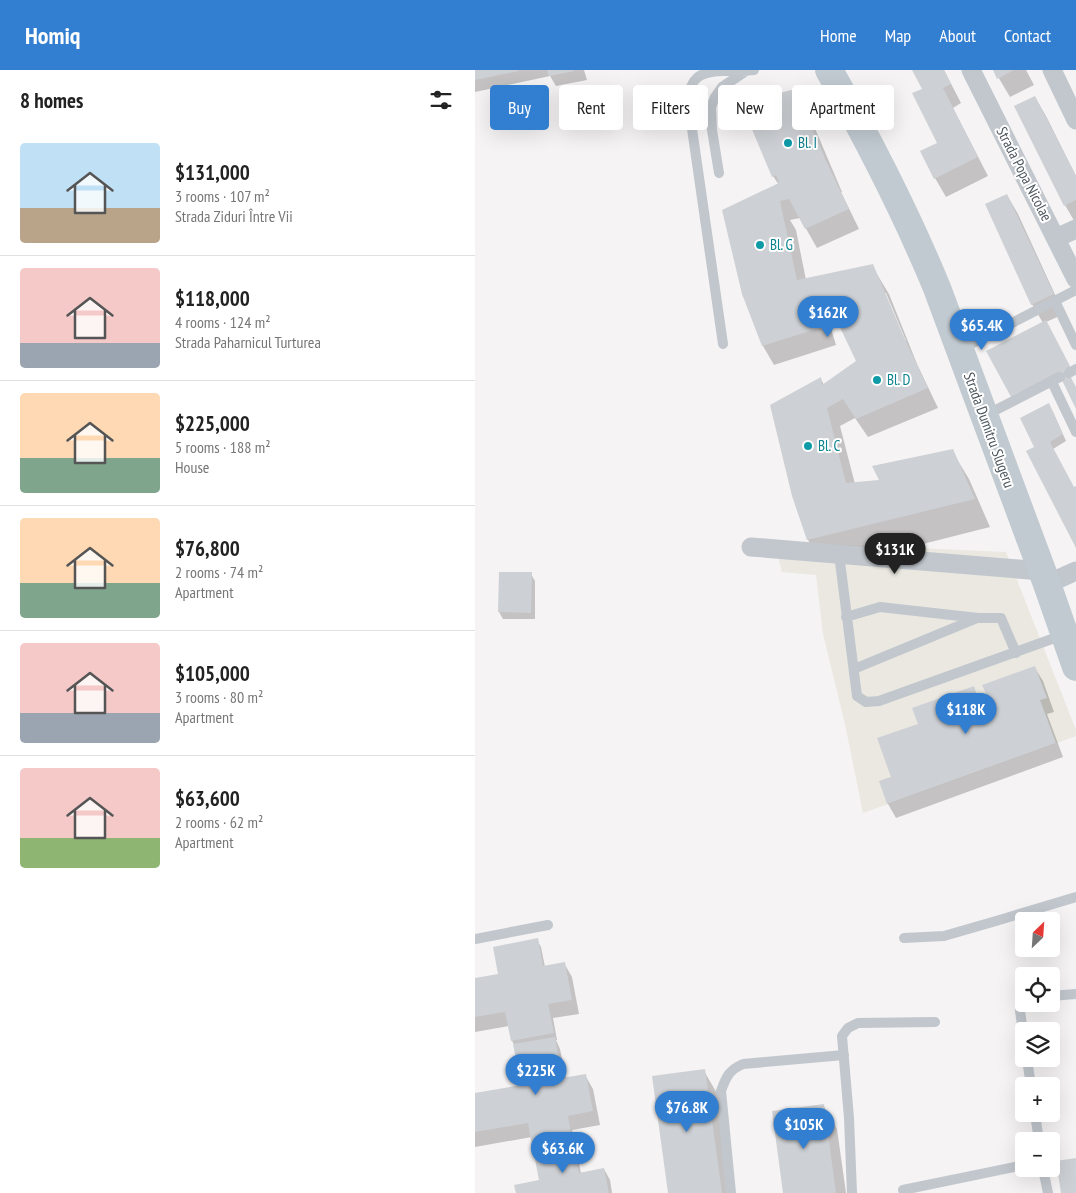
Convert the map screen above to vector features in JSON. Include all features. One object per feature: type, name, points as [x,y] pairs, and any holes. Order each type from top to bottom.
[{"type":"main road","name":"Strada Dumitru Slugeru","points":[[829,70],[879,162],[937,288],[1072,654]]},
{"type":"street","name":"Strada Popa Nicolae","points":[[971,70],[1076,279]]},
{"type":"street","points":[[1052,70],[1076,120]]},
{"type":"street","points":[[1057,238],[1076,229]]},
{"type":"street","points":[[751,547],[839,554],[1044,577],[1076,571]]},
{"type":"lane","points":[[719,173],[712,130],[711,107],[715,96],[722,87],[751,70]]},
{"type":"lane","points":[[723,344],[687,100],[688,91],[694,79],[700,74],[751,70]]},
{"type":"lane","points":[[959,350],[1076,290]]},
{"type":"lane","points":[[1055,301],[1076,345]]},
{"type":"lane","points":[[984,416],[1064,375],[1076,432]]},
{"type":"lane","points":[[839,554],[857,696],[866,702],[879,701],[1016,653],[1072,654]]},
{"type":"lane","points":[[846,617],[880,607],[978,618],[1001,618],[1016,653]]},
{"type":"lane","points":[[854,669],[978,618]]},
{"type":"lane","points":[[904,938],[944,936],[1076,897]]},
{"type":"lane","points":[[475,939],[548,925]]},
{"type":"lane","points":[[1060,995],[1076,994]]},
{"type":"lane","points":[[852,1193],[849,1118],[842,1036],[848,1028],[858,1023],[935,1022]]},
{"type":"lane","points":[[731,1193],[721,1091],[726,1077],[736,1067],[743,1064],[844,1055]]},
{"type":"lane","points":[[903,1190],[1015,1167]]},
{"type":"lane","points":[[1045,1177],[1048,1193]]},
{"type":"shaded area","points":[[774,542],[1006,552],[1076,730],[1076,736],[863,813],[845,724],[823,634],[816,575],[782,572]]},
{"type":"building","points":[[475,70],[519,70],[519,71],[475,80]]},
{"type":"building","points":[[547,70],[574,70],[574,71],[549,76]]},
{"type":"building","points":[[912,70],[944,70],[951,84],[943,88],[978,157],[934,179],[920,151],[937,143],[912,93],[922,89]]},
{"type":"building","points":[[993,70],[1014,70],[997,79]]},
{"type":"building","points":[[792,90],[792,130],[813,130],[849,209],[805,229],[789,199],[780,201],[797,280],[873,264],[928,388],[856,419],[843,399],[827,408],[846,483],[879,480],[872,466],[953,449],[975,499],[807,540],[792,496],[770,405],[821,377],[822,385],[856,361],[826,298],[818,300],[826,326],[762,346],[742,294],[722,210],[779,183],[776,175],[772,177],[752,130],[782,130],[782,92]]},
{"type":"building","points":[[1035,96],[1076,176],[1076,200],[1064,206],[1014,106]]},
{"type":"building","points":[[1007,194],[1054,294],[1031,305],[985,204]]},
{"type":"building","points":[[1046,320],[1070,366],[1066,368],[1076,387],[1076,409],[1058,372],[1011,397],[986,351]]},
{"type":"building","points":[[1049,403],[1063,434],[1050,442],[1074,487],[1076,486],[1076,548],[1026,451],[1034,447],[1020,418]]},
{"type":"building","points":[[499,572],[532,572],[531,613],[498,612]]},
{"type":"building","points":[[1035,666],[1047,698],[1040,700],[1056,743],[887,804],[879,781],[891,777],[877,738],[918,724],[912,708],[974,686],[978,699],[987,696],[982,685]]},
{"type":"building","points":[[538,938],[543,966],[565,962],[572,1000],[548,1004],[554,1033],[511,1041],[505,1012],[475,1017],[475,978],[498,974],[493,947]]},
{"type":"building","points":[[555,1037],[562,1078],[586,1074],[593,1111],[568,1116],[572,1139],[532,1146],[528,1123],[475,1132],[475,1093],[521,1085],[513,1044]]},
{"type":"building","points":[[705,1069],[722,1193],[668,1193],[652,1076]]},
{"type":"building","points":[[824,1104],[836,1193],[783,1193],[772,1111]]},
{"type":"building","points":[[573,1142],[579,1173],[604,1168],[609,1193],[516,1193],[514,1185],[539,1180],[533,1149]]},
{"type":"building","points":[[1076,1158],[1076,1193],[1061,1193],[1058,1177],[1060,1160]]},
{"type":"place","name":"Bl. I","points":[[788,143]]},
{"type":"place","name":"Bl. G","points":[[760,245]]},
{"type":"place","name":"Bl. D","points":[[877,380]]},
{"type":"place","name":"Bl. C","points":[[808,446]]}]
